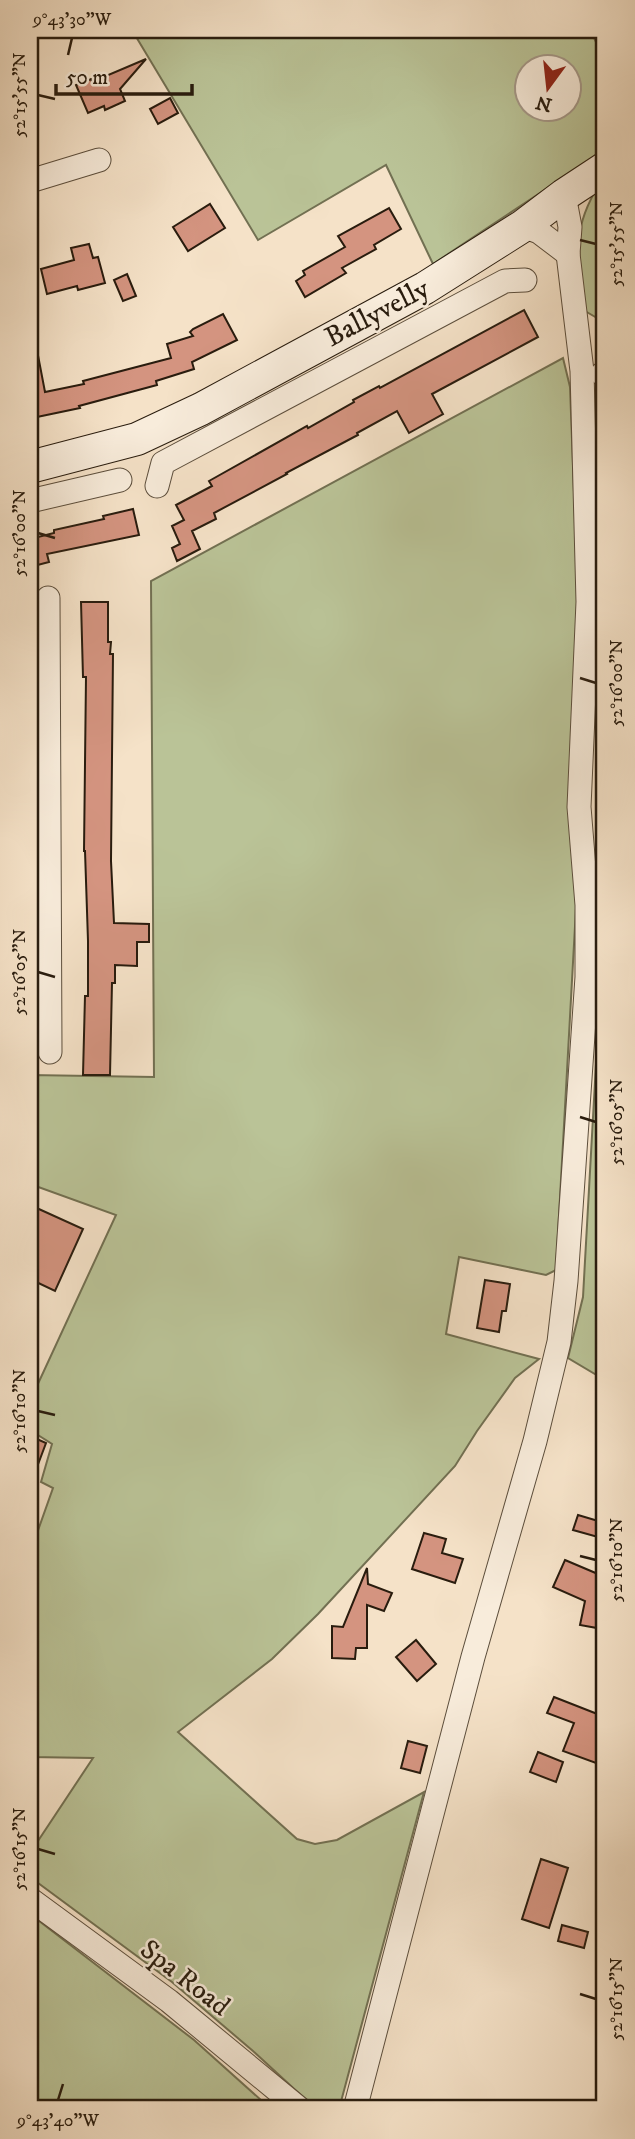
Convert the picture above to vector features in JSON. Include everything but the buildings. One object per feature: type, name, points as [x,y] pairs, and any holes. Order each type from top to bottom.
[{"type":"street","points":[[30,181],[99,160]]},
{"type":"street","name":"Ballyvelly","points":[[30,467],[137,439],[201,409],[425,288],[523,226],[605,167]]},
{"type":"street","points":[[355,2109],[473,1657],[535,1441],[559,1342],[566,1281],[587,977],[596,905],[579,807],[588,602],[584,425],[582,371],[568,254],[570,227],[564,195]]},
{"type":"street","points":[[523,226],[540,232],[568,254]]},
{"type":"street","points":[[157,486],[163,463],[505,281],[525,280]]},
{"type":"street","points":[[310,349],[326,377]]},
{"type":"street","points":[[30,501],[120,480]]},
{"type":"street","points":[[48,598],[39,702],[50,1052]]},
{"type":"street","name":"Spa Road","points":[[30,1899],[169,2001],[300,2109]]},
{"type":"green space","points":[[132,30],[605,30],[594,38],[605,61],[605,156],[564,177],[433,264],[386,165],[258,240]]},
{"type":"green space","points":[[605,175],[604,322],[585,311],[579,241],[586,211]]},
{"type":"green space","points":[[563,358],[570,387],[580,649],[578,872],[556,1270],[546,1275],[459,1257],[446,1334],[539,1359],[515,1378],[455,1466],[318,1614],[272,1659],[178,1732],[297,1839],[315,1844],[337,1840],[424,1792],[339,2109],[316,2109],[172,1982],[30,1877],[30,1853],[93,1758],[30,1757],[30,1553],[53,1488],[41,1482],[52,1444],[30,1430],[30,1401],[116,1215],[30,1184],[30,1075],[154,1077],[151,581]]},
{"type":"green space","points":[[605,395],[605,515],[594,510],[590,414]]},
{"type":"green space","points":[[30,716],[38,725],[42,1037],[30,1043]]},
{"type":"green space","points":[[605,874],[605,946],[596,877]]},
{"type":"green space","points":[[599,1010],[605,1013],[605,1380],[568,1358],[583,1297]]},
{"type":"green space","points":[[30,1914],[194,2040],[271,2109],[30,2109]]}]
